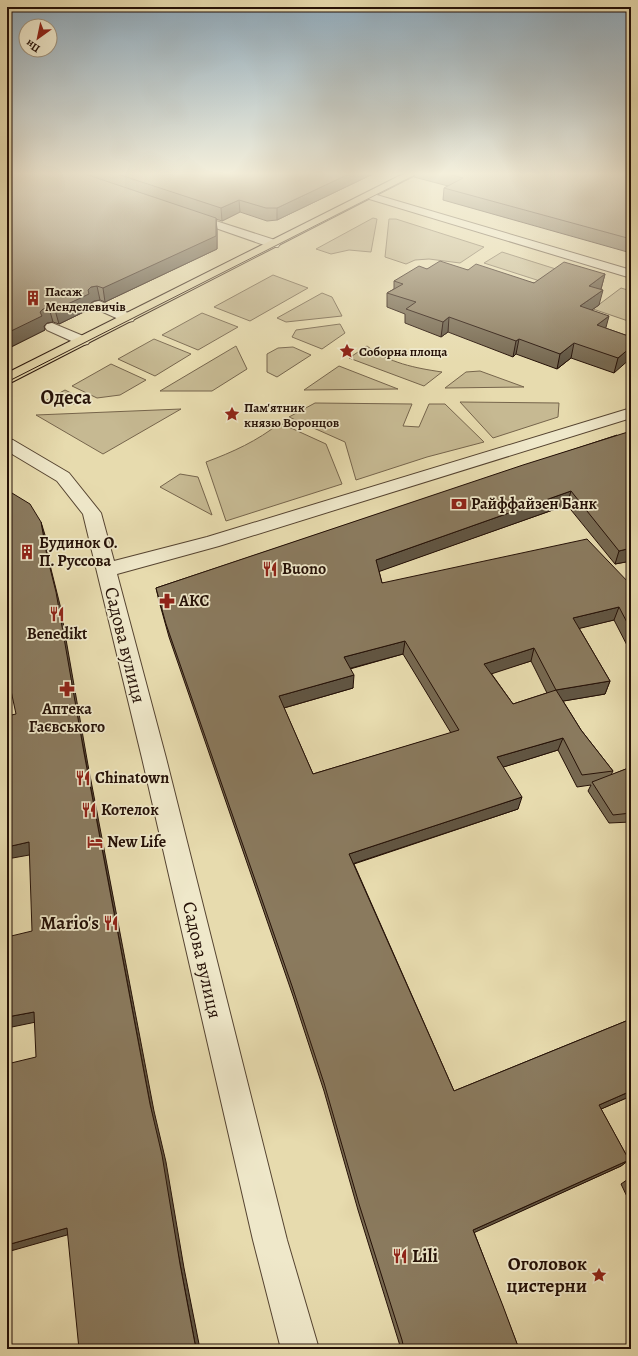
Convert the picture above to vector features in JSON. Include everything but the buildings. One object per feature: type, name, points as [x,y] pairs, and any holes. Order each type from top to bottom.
[{"type":"main road","points":[[7,379],[291,235]]},
{"type":"street","points":[[248,235],[274,244]]},
{"type":"street","points":[[501,235],[631,274]]},
{"type":"street","points":[[99,305],[128,318]]},
{"type":"street","points":[[52,327],[83,341]]},
{"type":"street","points":[[7,444],[63,478],[92,513],[106,570],[212,542],[498,455],[626,412]]},
{"type":"street","name":"Садова вулиця","points":[[106,570],[154,758],[262,1209],[300,1349]]},
{"type":"shaded area","points":[[341,235],[374,235],[371,252],[349,250],[331,254],[316,249]]},
{"type":"shaded area","points":[[387,235],[447,235],[484,247],[460,263],[429,259],[415,260],[406,264],[385,257]]},
{"type":"shaded area","points":[[502,252],[559,270],[543,282],[484,263]]},
{"type":"shaded area","points":[[273,275],[308,288],[250,321],[214,307]]},
{"type":"shaded area","points":[[621,288],[631,291],[631,322],[593,309]]},
{"type":"shaded area","points":[[322,293],[332,297],[342,316],[286,322],[277,318]]},
{"type":"shaded area","points":[[202,313],[238,327],[198,350],[162,335]]},
{"type":"shaded area","points":[[340,324],[345,333],[322,349],[292,337],[296,330]]},
{"type":"shaded area","points":[[154,339],[191,354],[155,376],[118,359]]},
{"type":"shaded area","points":[[236,346],[247,369],[212,391],[160,391]]},
{"type":"shaded area","points":[[367,346],[393,361],[422,369],[442,372],[424,386],[349,358]]},
{"type":"shaded area","points":[[293,347],[311,355],[277,377],[267,372],[267,354],[278,348]]},
{"type":"shaded area","points":[[111,364],[146,380],[120,395],[97,398],[72,386]]},
{"type":"shaded area","points":[[339,366],[398,389],[304,390]]},
{"type":"shaded area","points":[[480,371],[524,387],[445,388],[466,372]]},
{"type":"shaded area","points":[[65,390],[83,399],[74,404],[65,401],[43,402]]},
{"type":"shaded area","points":[[460,402],[559,403],[558,417],[493,438]]},
{"type":"shaded area","points":[[315,403],[412,404],[403,426],[419,427],[429,404],[445,404],[484,442],[427,457],[356,480],[345,442],[289,417]]},
{"type":"shaded area","points":[[181,409],[103,454],[36,415]]},
{"type":"shaded area","points":[[280,423],[326,444],[342,484],[226,521],[206,462],[244,446]]},
{"type":"shaded area","points":[[180,474],[198,477],[212,515],[160,487]]},
{"type":"tram line","points":[[7,382],[296,235]]},
{"type":"place","name":"Пасаж Менделевичів","points":[[33,298]]},
{"type":"place","name":"Соборна площа","points":[[347,351]]},
{"type":"place","name":"Пам'ятник князю Воронцов","points":[[232,414]]},
{"type":"place","name":"Райффайзен Банк","points":[[459,504]]},
{"type":"place","name":"Будинок О. П. Руссова","points":[[27,552]]},
{"type":"place","name":"Buono","points":[[270,569]]},
{"type":"place","name":"АКС","points":[[167,601]]},
{"type":"place","name":"Benedikt","points":[[57,614]]},
{"type":"place","name":"Аптека Гаєвського","points":[[67,689]]},
{"type":"place","name":"Chinatown","points":[[83,778]]},
{"type":"place","name":"Котелок","points":[[89,810]]},
{"type":"place","name":"New Life","points":[[95,842]]},
{"type":"place","name":"Mario's","points":[[111,923]]},
{"type":"place","name":"Lili","points":[[400,1256]]},
{"type":"place","name":"Оголовок цистерни","points":[[599,1275]]},
{"type":"district","name":"Одеса","points":[[66,397]]}]
